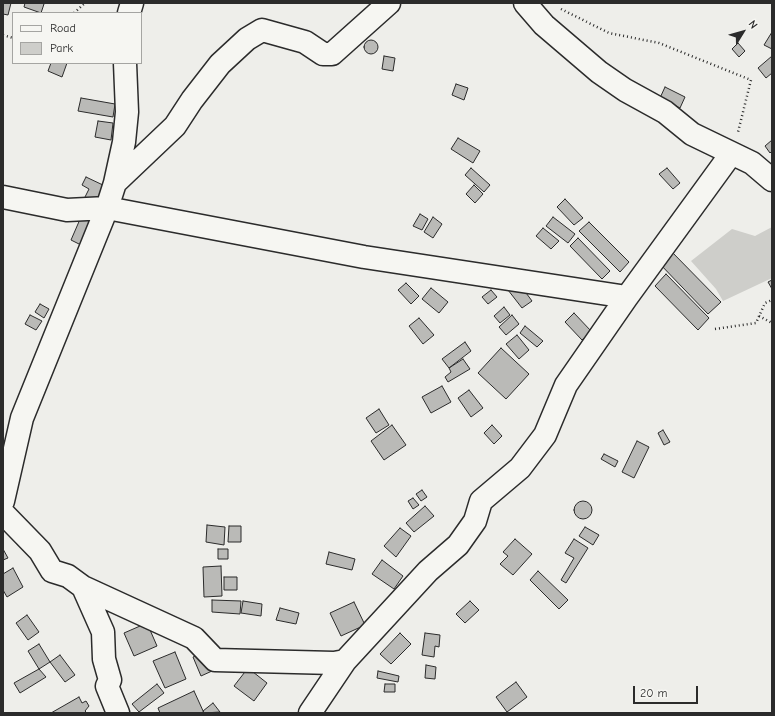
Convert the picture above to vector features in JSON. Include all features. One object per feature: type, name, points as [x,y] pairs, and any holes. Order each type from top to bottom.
[{"type":"street","points":[[115,183],[176,126],[220,64],[247,39],[262,30],[306,42],[323,54],[332,54],[389,3]]},
{"type":"street","points":[[525,3],[544,25],[599,72],[624,90],[665,112],[692,134],[752,163],[772,180]]},
{"type":"street","points":[[3,501],[22,418],[107,208],[115,183],[124,142],[127,112],[125,64]]},
{"type":"street","points":[[310,713],[345,661],[428,571],[458,545],[475,521],[481,501],[520,468],[545,435],[566,385],[627,297],[732,154]]},
{"type":"street","points":[[3,197],[67,210],[107,208],[364,257],[627,297]]},
{"type":"street","points":[[3,437],[22,418]]},
{"type":"street","points":[[3,513],[40,551],[52,571],[68,576],[83,587],[194,638],[215,660],[334,663],[345,661]]},
{"type":"street","points":[[83,587],[103,632],[104,659],[110,680],[106,686],[118,713]]},
{"type":"path","points":[[75,12],[85,3]]},
{"type":"path","points":[[556,8],[609,33],[659,43],[751,80],[732,154]]},
{"type":"path","points":[[715,329],[756,323],[764,303],[772,300]]},
{"type":"path","points":[[759,316],[772,323]]},
{"type":"green space","points":[[772,227],[772,278],[723,301],[716,289],[691,261],[732,229],[755,236]]},
{"type":"building","points":[[3,3],[11,3],[8,15],[3,14]]},
{"type":"building","points":[[25,3],[44,4],[41,12],[24,7]]},
{"type":"building","points":[[772,32],[772,49],[764,45]]},
{"type":"building","points":[[371,40],[376,42],[378,47],[376,52],[371,54],[366,52],[364,47],[366,42]]},
{"type":"building","points":[[738,43],[745,51],[739,57],[732,49]]},
{"type":"building","points":[[384,56],[395,58],[393,71],[382,69]]},
{"type":"building","points":[[772,56],[772,73],[766,78],[758,68]]},
{"type":"building","points":[[51,64],[67,64],[62,77],[48,71]]},
{"type":"building","points":[[456,84],[468,88],[464,100],[452,95]]},
{"type":"building","points":[[665,87],[685,97],[680,108],[660,98]]},
{"type":"building","points":[[81,98],[115,104],[113,117],[78,111]]},
{"type":"building","points":[[98,121],[113,123],[111,140],[95,137]]},
{"type":"building","points":[[458,138],[480,151],[473,163],[451,149]]},
{"type":"building","points":[[772,140],[772,151],[770,153],[765,146]]},
{"type":"building","points":[[471,168],[490,185],[484,192],[465,175]]},
{"type":"building","points":[[667,168],[680,183],[673,189],[659,174]]},
{"type":"building","points":[[86,177],[105,186],[94,210],[81,205],[89,189],[82,185]]},
{"type":"building","points":[[474,185],[483,194],[475,203],[466,194]]},
{"type":"building","points":[[565,199],[583,218],[574,225],[557,207]]},
{"type":"building","points":[[420,214],[428,219],[422,230],[413,226]]},
{"type":"building","points":[[81,217],[91,221],[81,245],[71,240]]},
{"type":"building","points":[[433,217],[442,224],[433,238],[424,232]]},
{"type":"building","points":[[553,217],[575,234],[568,243],[546,226]]},
{"type":"building","points":[[589,222],[629,262],[620,272],[579,231]]},
{"type":"building","points":[[543,228],[559,241],[551,249],[536,236]]},
{"type":"building","points":[[578,238],[610,271],[602,279],[570,246]]},
{"type":"building","points":[[670,250],[721,302],[708,314],[658,262]]},
{"type":"building","points":[[666,274],[709,318],[698,330],[655,286]]},
{"type":"building","points":[[772,280],[772,289],[768,282]]},
{"type":"building","points":[[518,282],[532,301],[522,308],[508,290]]},
{"type":"building","points":[[406,283],[419,296],[411,304],[398,290]]},
{"type":"building","points":[[431,288],[448,302],[439,313],[422,299]]},
{"type":"building","points":[[491,290],[497,297],[488,304],[482,297]]},
{"type":"building","points":[[40,304],[49,309],[44,318],[35,312]]},
{"type":"building","points":[[504,307],[510,315],[500,323],[494,316]]},
{"type":"building","points":[[574,313],[591,331],[582,340],[565,322]]},
{"type":"building","points":[[30,315],[42,321],[36,330],[25,324]]},
{"type":"building","points":[[512,315],[519,324],[506,335],[499,327]]},
{"type":"building","points":[[419,318],[434,335],[423,344],[409,326]]},
{"type":"building","points":[[525,326],[543,341],[537,347],[520,333]]},
{"type":"building","points":[[517,335],[529,350],[519,359],[506,344]]},
{"type":"building","points":[[465,342],[471,351],[449,368],[442,359]]},
{"type":"building","points":[[501,348],[529,374],[506,399],[478,373]]},
{"type":"building","points":[[463,359],[470,369],[448,382],[445,377],[451,372],[449,368]]},
{"type":"building","points":[[442,386],[451,402],[431,413],[422,397]]},
{"type":"building","points":[[469,390],[483,408],[471,417],[458,398]]},
{"type":"building","points":[[379,409],[389,425],[376,433],[366,418]]},
{"type":"building","points":[[392,425],[406,445],[384,460],[371,441]]},
{"type":"building","points":[[492,425],[502,436],[494,444],[484,433]]},
{"type":"building","points":[[663,430],[670,442],[664,445],[658,433]]},
{"type":"building","points":[[637,441],[649,447],[634,478],[622,472]]},
{"type":"building","points":[[604,454],[618,461],[615,467],[601,459]]},
{"type":"building","points":[[422,490],[427,497],[421,501],[416,494]]},
{"type":"building","points":[[413,498],[419,505],[413,509],[408,501]]},
{"type":"building","points":[[579,501],[587,501],[592,506],[590,517],[587,519],[579,519],[574,514],[574,506]]},
{"type":"building","points":[[425,506],[434,516],[414,532],[406,523]]},
{"type":"building","points":[[207,525],[225,527],[224,545],[206,542]]},
{"type":"building","points":[[229,526],[241,526],[241,542],[228,542]]},
{"type":"building","points":[[585,527],[599,535],[593,545],[579,536]]},
{"type":"building","points":[[400,528],[411,536],[396,557],[384,546]]},
{"type":"building","points":[[515,539],[532,554],[513,575],[500,564],[508,556],[503,552]]},
{"type":"building","points":[[574,539],[588,548],[566,583],[561,580],[574,558],[565,553]]},
{"type":"building","points":[[3,549],[8,558],[3,560]]},
{"type":"building","points":[[218,549],[228,549],[228,559],[218,559]]},
{"type":"building","points":[[329,552],[355,559],[352,570],[326,564]]},
{"type":"building","points":[[382,560],[403,576],[394,589],[372,574]]},
{"type":"building","points":[[221,566],[222,596],[204,597],[203,567]]},
{"type":"building","points":[[13,568],[23,587],[7,597],[3,590],[3,574]]},
{"type":"building","points":[[538,571],[568,600],[559,609],[530,580]]},
{"type":"building","points":[[224,577],[237,577],[237,590],[224,590]]},
{"type":"building","points":[[212,600],[241,601],[240,614],[212,612]]},
{"type":"building","points":[[243,601],[262,604],[261,616],[241,613]]},
{"type":"building","points":[[470,601],[479,610],[465,623],[456,614]]},
{"type":"building","points":[[354,602],[365,625],[341,636],[330,613]]},
{"type":"building","points":[[280,608],[299,613],[296,624],[276,620]]},
{"type":"building","points":[[27,615],[39,632],[28,640],[16,623]]},
{"type":"building","points":[[147,623],[157,646],[134,656],[124,633]]},
{"type":"building","points":[[400,633],[411,644],[391,664],[380,654]]},
{"type":"building","points":[[425,633],[440,635],[439,647],[435,646],[434,657],[422,655]]},
{"type":"building","points":[[39,644],[50,662],[39,669],[28,651]]},
{"type":"building","points":[[175,652],[186,679],[165,688],[153,661]]},
{"type":"building","points":[[204,652],[212,671],[201,676],[193,657]]},
{"type":"building","points":[[60,655],[75,675],[65,682],[50,662]]},
{"type":"building","points":[[426,665],[436,667],[435,679],[425,678]]},
{"type":"building","points":[[248,668],[267,683],[254,701],[234,686]]},
{"type":"building","points":[[39,669],[46,677],[20,693],[14,683]]},
{"type":"building","points":[[378,671],[399,676],[398,682],[377,678]]},
{"type":"building","points":[[516,682],[527,697],[507,712],[496,697]]},
{"type":"building","points":[[157,684],[164,693],[139,712],[132,704]]},
{"type":"building","points":[[385,684],[395,684],[395,692],[384,692]]},
{"type":"building","points":[[194,691],[204,713],[160,713],[158,708]]},
{"type":"building","points":[[79,697],[82,703],[86,701],[89,706],[85,711],[87,713],[51,713]]},
{"type":"building","points":[[213,703],[220,712],[204,713],[203,711]]}]
